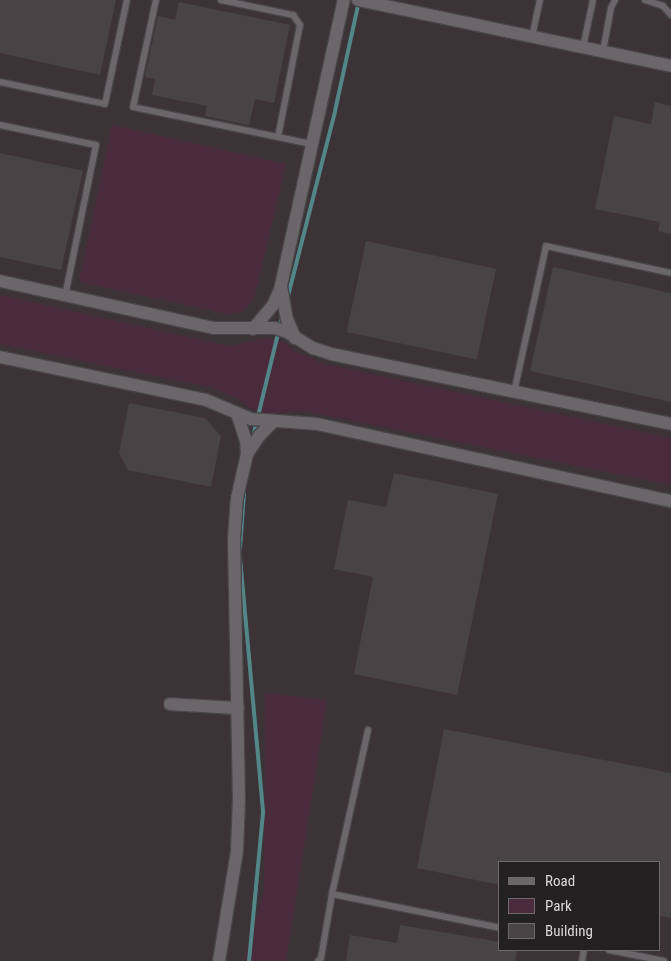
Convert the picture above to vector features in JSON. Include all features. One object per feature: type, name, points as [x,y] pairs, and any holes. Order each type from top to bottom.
[{"type":"street","points":[[252,329],[273,305],[281,286],[344,0]]},
{"type":"street","points":[[358,0],[671,66]]},
{"type":"street","points":[[0,281],[213,328],[275,328],[313,348],[331,354],[671,424]]},
{"type":"street","points":[[281,286],[287,319],[295,338]]},
{"type":"street","points":[[0,357],[206,400],[251,419],[317,424],[671,501]]},
{"type":"street","points":[[219,961],[237,851],[239,800],[234,538],[237,498],[247,454],[246,441],[238,413]]},
{"type":"street","points":[[247,454],[260,435],[274,421]]},
{"type":"street","points":[[170,704],[238,708]]},
{"type":"lane","points":[[0,82],[105,104],[127,0]]},
{"type":"lane","points":[[156,0],[133,107],[312,144]]},
{"type":"lane","points":[[221,0],[293,15],[300,25],[278,137]]},
{"type":"lane","points":[[532,37],[540,0]]},
{"type":"lane","points":[[583,47],[593,0]]},
{"type":"lane","points":[[603,51],[611,8],[615,0]]},
{"type":"lane","points":[[645,0],[663,6],[671,16]]},
{"type":"lane","points":[[0,125],[96,145],[65,296]]},
{"type":"lane","points":[[514,392],[546,246],[671,273]]},
{"type":"lane","points":[[318,961],[321,958],[332,894],[368,730]]},
{"type":"lane","points":[[332,894],[498,928]]},
{"type":"lane","points":[[613,951],[664,961]]},
{"type":"shaded area","points":[[0,0],[671,0],[671,961],[0,961]]},
{"type":"green space","points":[[112,125],[286,164],[254,299],[244,311],[228,314],[79,282]]},
{"type":"green space","points":[[0,295],[229,346],[267,338],[283,342],[294,351],[325,364],[671,438],[671,485],[304,411],[268,414],[250,408],[240,400],[213,388],[0,344]]},
{"type":"green space","points":[[265,693],[327,700],[286,961],[244,961],[264,890]]},
{"type":"building","points":[[0,0],[116,0],[100,75],[0,53]]},
{"type":"building","points":[[179,2],[290,25],[274,103],[255,99],[249,125],[205,116],[207,106],[152,95],[155,79],[145,77],[158,16],[175,20]]},
{"type":"building","points":[[655,102],[671,106],[671,234],[658,231],[660,222],[595,209],[614,116],[651,124]]},
{"type":"building","points":[[0,153],[83,171],[61,270],[0,257]]},
{"type":"building","points":[[366,241],[496,269],[477,360],[347,332]]},
{"type":"building","points":[[553,267],[671,293],[671,402],[530,371]]},
{"type":"building","points":[[129,403],[205,418],[221,436],[211,487],[128,470],[119,453]]},
{"type":"building","points":[[394,473],[498,494],[457,695],[354,674],[373,577],[334,569],[348,500],[386,507]]},
{"type":"building","points":[[444,729],[671,773],[671,918],[661,916],[661,861],[498,861],[498,885],[417,868]]},
{"type":"building","points":[[400,925],[498,942],[498,951],[517,951],[515,961],[346,961],[350,935],[397,943]]},
{"type":"waterway","points":[[288,296],[335,111],[359,1]]},
{"type":"waterway","points":[[253,437],[282,317]]},
{"type":"waterway","points":[[240,548],[244,493]]},
{"type":"waterway","points":[[240,558],[263,813],[249,961]]}]
